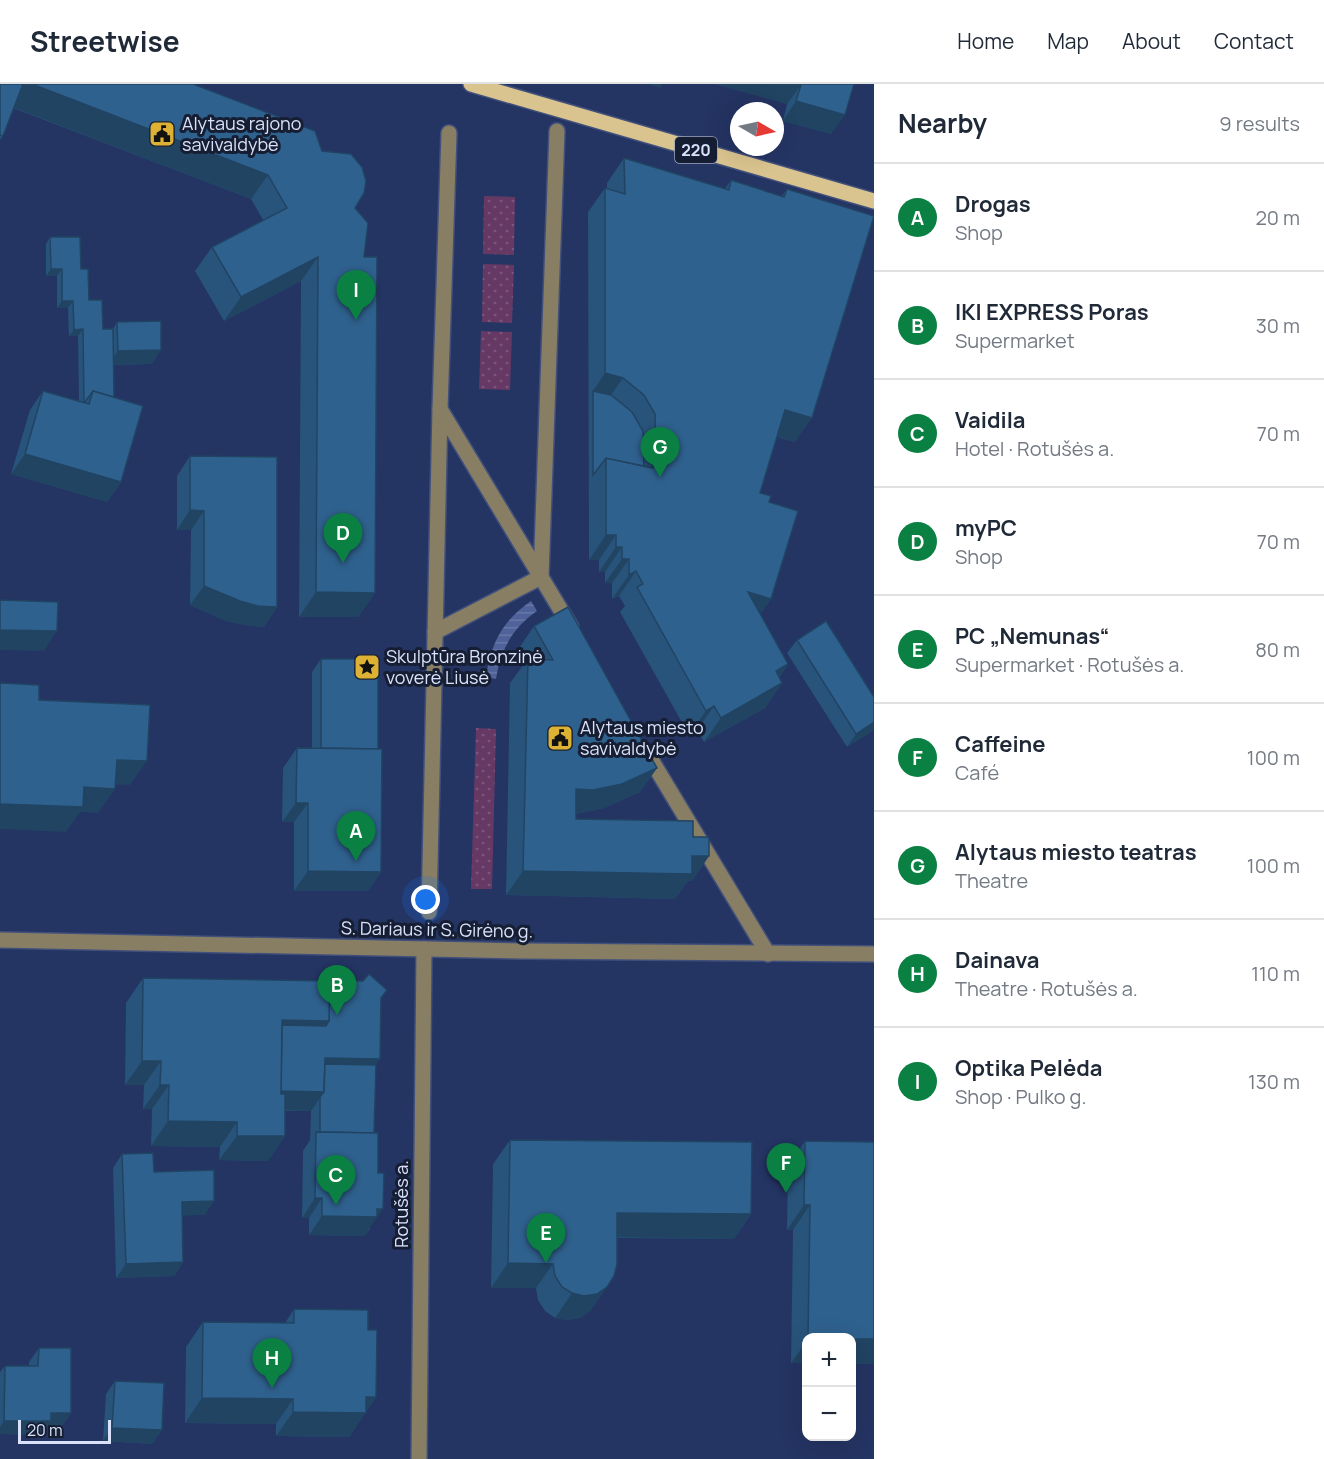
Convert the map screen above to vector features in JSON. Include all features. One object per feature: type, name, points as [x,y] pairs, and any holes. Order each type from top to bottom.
[{"type":"main road","name":"220","points":[[471,84],[506,89],[874,201]]},
{"type":"street","points":[[541,578],[556,131]]},
{"type":"street","points":[[429,912],[440,409],[449,133]]},
{"type":"street","points":[[440,409],[579,641]]},
{"type":"street","points":[[435,632],[541,578]]},
{"type":"street","points":[[639,740],[768,954]]},
{"type":"street","name":"S. Dariaus ir S. Girėno g.","points":[[0,940],[424,949],[874,954]]},
{"type":"street","name":"Rotušės a.","points":[[419,1459],[424,949]]},
{"type":"shaded area","points":[[484,196],[515,197],[514,255],[483,254]]},
{"type":"shaded area","points":[[483,264],[514,265],[512,323],[482,322]]},
{"type":"shaded area","points":[[481,331],[512,332],[510,390],[479,389]]},
{"type":"shaded area","points":[[476,728],[496,729],[492,889],[471,889]]},
{"type":"water","points":[[531,601],[537,611],[514,632],[509,640],[496,679],[486,677],[495,643],[505,625]]},
{"type":"building","points":[[0,84],[23,84],[3,136],[0,135]]},
{"type":"building","points":[[32,84],[193,84],[315,131],[322,151],[351,154],[362,167],[366,181],[364,193],[355,208],[368,223],[364,257],[377,257],[375,593],[316,592],[318,257],[241,297],[212,247],[287,208],[268,175]]},
{"type":"building","points":[[798,84],[854,84],[845,115],[796,101],[801,85]]},
{"type":"building","points":[[624,158],[729,190],[731,180],[784,197],[787,189],[874,216],[812,418],[785,410],[760,493],[771,496],[769,502],[798,511],[771,599],[748,592],[788,664],[776,671],[782,683],[721,718],[714,706],[706,711],[637,587],[643,584],[636,571],[629,575],[629,559],[622,559],[622,547],[616,547],[616,535],[606,535],[606,458],[653,468],[656,448],[655,414],[644,395],[623,378],[605,373],[605,188],[625,194]]},
{"type":"building","points":[[50,237],[80,237],[81,269],[88,269],[89,300],[102,300],[103,329],[113,329],[114,397],[93,391],[84,403],[83,329],[74,330],[73,301],[62,301],[62,269],[51,269]]},
{"type":"building","points":[[161,321],[161,350],[118,351],[117,322]]},
{"type":"building","points":[[43,391],[89,404],[93,391],[143,406],[121,482],[25,454]]},
{"type":"building","points":[[593,391],[611,395],[632,412],[643,431],[644,466],[606,458],[593,475]]},
{"type":"building","points":[[190,456],[277,457],[277,607],[258,606],[240,601],[204,586],[204,511],[190,510]]},
{"type":"building","points":[[0,600],[58,602],[57,631],[0,630]]},
{"type":"building","name":"Alytaus miesto savivaldybė","points":[[568,607],[657,768],[622,784],[593,790],[576,789],[576,819],[693,821],[693,837],[709,837],[709,856],[692,856],[692,874],[523,871],[528,659],[553,660],[534,626]]},
{"type":"building","points":[[826,621],[874,697],[874,722],[856,734],[797,640]]},
{"type":"building","points":[[321,659],[378,659],[378,749],[321,748]]},
{"type":"building","points":[[0,683],[39,685],[39,700],[150,705],[147,761],[117,760],[115,789],[84,787],[83,807],[0,804]]},
{"type":"building","points":[[297,748],[382,749],[381,872],[308,871],[308,803],[296,803]]},
{"type":"building","points":[[369,974],[387,990],[381,998],[380,1059],[325,1058],[324,1092],[281,1091],[282,1025],[326,1026],[329,1021],[330,981],[363,981]]},
{"type":"building","points":[[143,978],[330,981],[329,1021],[282,1020],[281,1094],[285,1094],[285,1136],[237,1136],[237,1122],[168,1121],[169,1085],[160,1085],[161,1061],[142,1061]]},
{"type":"building","points":[[325,1064],[376,1065],[374,1133],[320,1132],[320,1097],[324,1092]]},
{"type":"building","points":[[316,1132],[378,1133],[378,1173],[384,1173],[383,1209],[377,1209],[377,1217],[322,1216],[322,1198],[315,1198]]},
{"type":"building","points":[[510,1140],[752,1142],[751,1214],[617,1213],[617,1264],[614,1276],[607,1287],[597,1294],[584,1296],[572,1293],[562,1287],[555,1276],[553,1264],[508,1263]]},
{"type":"building","points":[[805,1141],[874,1142],[874,1339],[856,1339],[856,1333],[808,1333],[810,1205],[804,1205]]},
{"type":"building","points":[[153,1153],[154,1172],[214,1170],[214,1201],[182,1202],[183,1262],[126,1264],[122,1154]]},
{"type":"building","points":[[294,1309],[368,1310],[368,1330],[377,1330],[376,1397],[366,1397],[366,1413],[293,1412],[293,1399],[202,1398],[203,1322],[294,1323]]},
{"type":"building","points":[[39,1348],[71,1348],[71,1413],[51,1413],[51,1421],[4,1421],[5,1366],[38,1366]]},
{"type":"building","points":[[115,1381],[164,1383],[162,1430],[112,1428]]},
{"type":"place","name":"Alytaus rajono savivaldybė","points":[[162,134]]},
{"type":"place","name":"Optika Pelėda","points":[[356,320]]},
{"type":"place","name":"Alytaus miesto teatras","points":[[660,477]]},
{"type":"place","name":"myPC","points":[[343,563]]},
{"type":"place","name":"Skulptūra Bronzinė voverė Liusė","points":[[367,667]]},
{"type":"place","name":"Alytaus miesto savivaldybė","points":[[560,738]]},
{"type":"place","name":"Drogas","points":[[356,861]]},
{"type":"place","name":"IKI EXPRESS Poras","points":[[337,1015]]},
{"type":"place","name":"Caffeine","points":[[786,1193]]},
{"type":"place","name":"Vaidila","points":[[336,1205]]},
{"type":"place","name":"PC „Nemunas“","points":[[546,1263]]},
{"type":"place","name":"Dainava","points":[[272,1388]]}]
